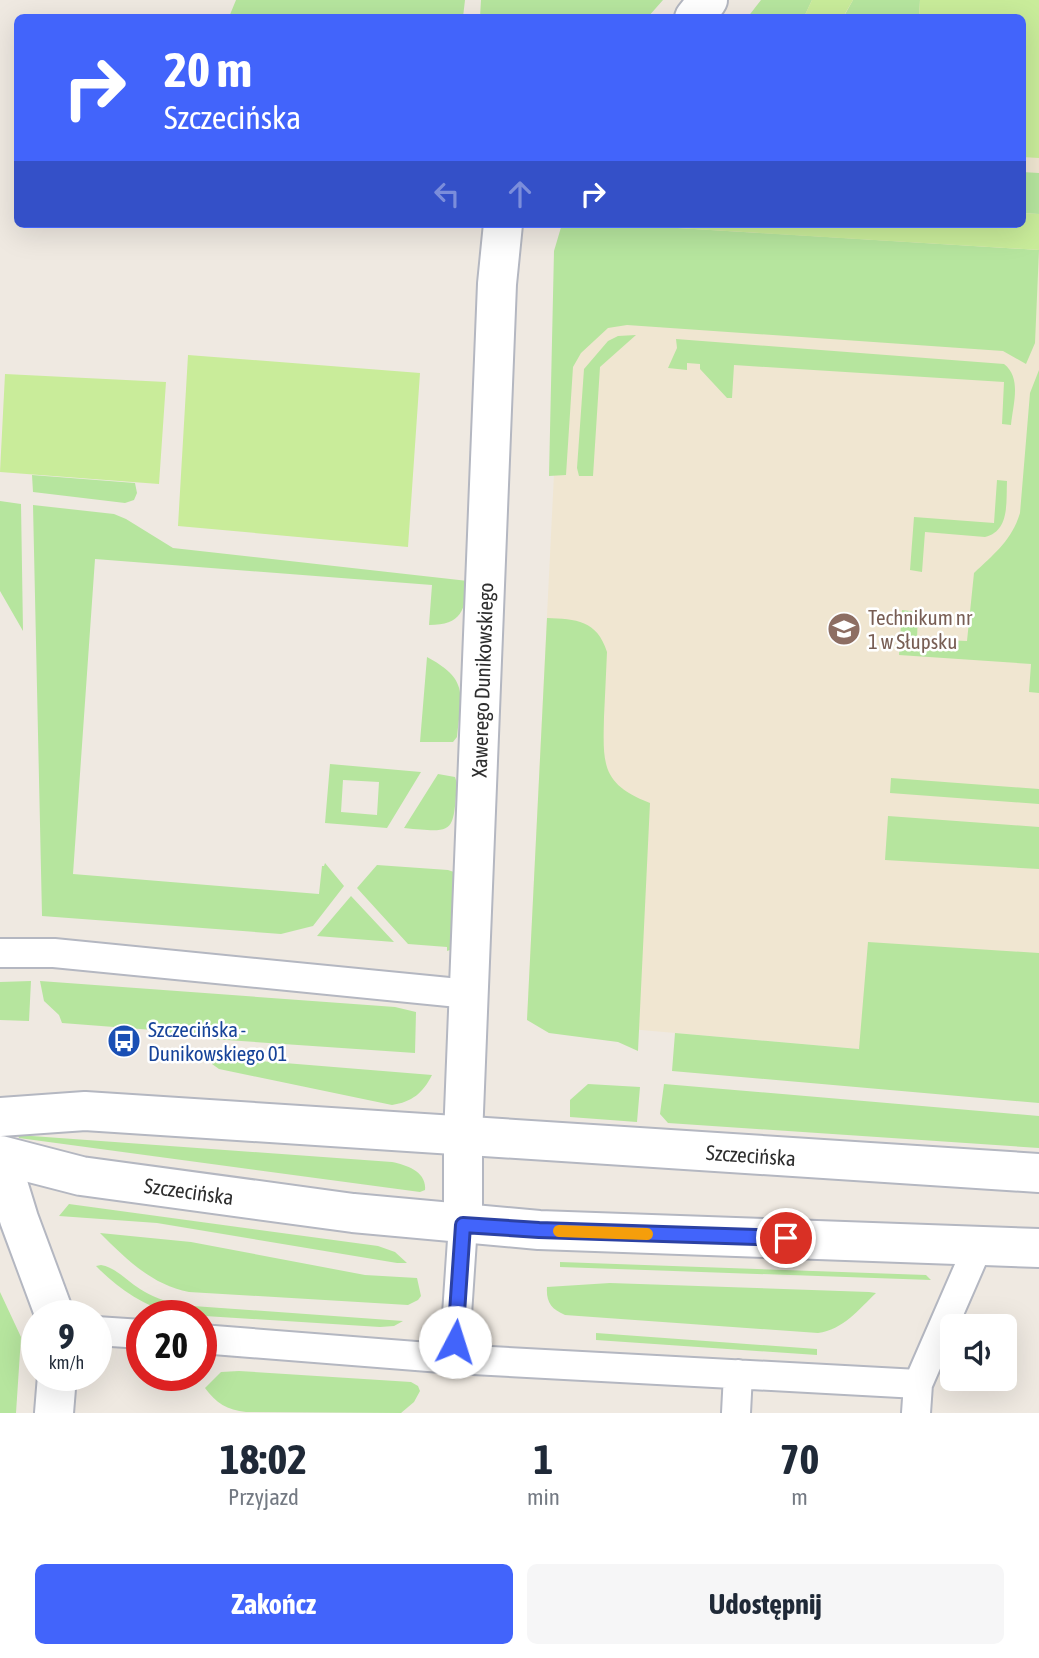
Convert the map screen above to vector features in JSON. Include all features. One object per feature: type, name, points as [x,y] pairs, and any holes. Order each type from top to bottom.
[{"type":"street","points":[[697,14],[708,0]]},
{"type":"street","name":"Xawerego Dunikowskiego","points":[[463,1137],[497,284],[503,228]]},
{"type":"street","name":"Szczecińska","points":[[0,1117],[85,1111],[1039,1173]]},
{"type":"street","points":[[463,1137],[463,1225]]},
{"type":"street","points":[[0,1156],[19,1219],[49,1300]]},
{"type":"street","name":"Szczecińska","points":[[0,1156],[81,1176],[339,1212],[463,1225],[553,1231],[1039,1248]]},
{"type":"street","points":[[54,1413],[56,1391]]},
{"type":"lane","points":[[0,953],[54,953],[469,994]]},
{"type":"lane","points":[[454,1359],[463,1225]]},
{"type":"lane","points":[[916,1413],[918,1384],[979,1244]]},
{"type":"lane","points":[[217,1340],[454,1359],[918,1384]]},
{"type":"lane","points":[[736,1413],[738,1374]]},
{"type":"shaded area","points":[[790,0],[1039,0],[1039,1060],[860,1049],[527,1020],[560,353],[600,228],[1026,228],[1026,14],[779,14]]},
{"type":"green space","points":[[236,0],[465,0],[463,14],[230,14]]},
{"type":"green space","points":[[481,0],[663,0],[651,14],[480,14]]},
{"type":"green space","points":[[761,0],[812,0],[805,14],[750,14]]},
{"type":"green space","points":[[812,0],[853,0],[845,14],[805,14]]},
{"type":"green space","points":[[853,0],[920,0],[919,14],[845,14]]},
{"type":"green space","points":[[920,0],[1039,0],[1039,158],[1026,157],[1026,14],[919,14]]},
{"type":"green space","points":[[1026,172],[1039,173],[1039,214],[1026,213]]},
{"type":"green space","points":[[1026,213],[1039,214],[1039,250],[677,228],[1026,228]]},
{"type":"green space","points":[[561,228],[678,228],[1039,250],[1035,343],[1026,364],[1003,351],[627,325],[608,328],[581,353],[573,367],[566,475],[549,476],[554,251]]},
{"type":"green space","points":[[636,335],[600,367],[593,476],[579,476],[577,468],[584,369],[608,341],[618,336]]},
{"type":"green space","points":[[676,339],[1004,364],[1010,370],[1015,384],[1011,425],[1002,424],[1004,382],[734,365],[732,398],[727,398],[700,369],[700,364],[687,363],[687,370],[668,368],[677,348]]},
{"type":"green space","points":[[188,355],[420,373],[408,547],[178,526]]},
{"type":"green space","points":[[1039,370],[1039,693],[1029,692],[1031,664],[899,655],[902,610],[918,612],[917,639],[967,641],[974,573],[1007,539],[1020,513],[1030,393]]},
{"type":"green space","points":[[5,374],[166,382],[159,484],[0,472]]},
{"type":"green space","points":[[32,475],[135,483],[137,493],[134,500],[125,503],[33,492]]},
{"type":"green space","points":[[997,480],[1007,481],[1005,515],[999,529],[985,537],[925,532],[922,572],[910,570],[914,517],[994,523]]},
{"type":"green space","points":[[0,501],[21,504],[23,631],[0,591]]},
{"type":"green space","points":[[33,505],[114,514],[173,548],[468,581],[460,614],[449,622],[429,625],[432,585],[95,559],[73,874],[319,894],[322,866],[325,863],[344,886],[313,926],[281,934],[42,916]]},
{"type":"green space","points":[[547,618],[584,623],[603,641],[607,652],[605,760],[614,780],[622,788],[650,803],[638,1051],[618,1042],[549,1033],[527,1020]]},
{"type":"green space","points":[[427,657],[450,673],[460,690],[457,737],[453,742],[420,742]]},
{"type":"green space","points":[[330,764],[421,772],[387,828],[325,823]],"holes":[[[343,780],[379,782],[377,815],[341,812]]]},
{"type":"green space","points":[[438,774],[455,777],[457,783],[452,821],[448,827],[442,829],[404,828]]},
{"type":"green space","points":[[891,778],[1039,789],[1039,804],[890,793]]},
{"type":"green space","points":[[888,816],[1039,827],[1039,869],[885,860]]},
{"type":"green space","points":[[377,865],[454,872],[450,950],[447,951],[447,947],[408,944],[357,888]]},
{"type":"green space","points":[[351,896],[394,942],[317,936]]},
{"type":"green space","points":[[868,942],[1039,953],[1039,1103],[672,1071],[675,1033],[859,1049]]},
{"type":"green space","points":[[31,981],[29,1021],[0,1020],[0,982]]},
{"type":"green space","points":[[40,981],[395,1007],[416,1012],[415,1053],[153,1035],[153,1030],[62,1023],[59,1015],[44,1001]]},
{"type":"green space","points":[[211,1057],[432,1075],[416,1096],[392,1105],[219,1069],[212,1064]]},
{"type":"green space","points":[[588,1084],[640,1087],[637,1122],[570,1117],[570,1100]]},
{"type":"green space","points":[[664,1084],[1039,1116],[1039,1148],[668,1123],[660,1114]]},
{"type":"green space","points":[[18,1135],[392,1162],[410,1167],[419,1174],[423,1178],[425,1190],[420,1192],[19,1138]]},
{"type":"green space","points":[[69,1204],[378,1246],[395,1252],[407,1263],[157,1223],[59,1216]]},
{"type":"green space","points":[[100,1233],[191,1242],[365,1275],[417,1278],[421,1296],[408,1305],[189,1292],[151,1277]]},
{"type":"green space","points":[[560,1262],[926,1275],[931,1280],[560,1267]]},
{"type":"green space","points":[[101,1265],[117,1272],[135,1286],[164,1300],[141,1300],[113,1282],[96,1266]]},
{"type":"green space","points":[[610,1283],[876,1293],[843,1323],[818,1333],[565,1315],[553,1307],[547,1297],[547,1287]]},
{"type":"green space","points":[[0,1292],[21,1337],[16,1413],[0,1413]]},
{"type":"green space","points":[[217,1308],[403,1321],[394,1326],[217,1317]]},
{"type":"green space","points":[[596,1333],[817,1349],[817,1355],[596,1340]]},
{"type":"green space","points":[[221,1372],[411,1382],[418,1386],[420,1391],[414,1402],[401,1413],[246,1412],[222,1405],[207,1391],[217,1391],[217,1376]]},
{"type":"slow traffic","points":[[559,1231],[647,1234]]},
{"type":"place","name":"Technikum nr 1 w Słupsku","points":[[844,629]]},
{"type":"place","name":"Szczecińska - Dunikowskiego 01","points":[[124,1041]]},
{"type":"route","points":[[455,1342],[463,1225],[786,1238]]}]
